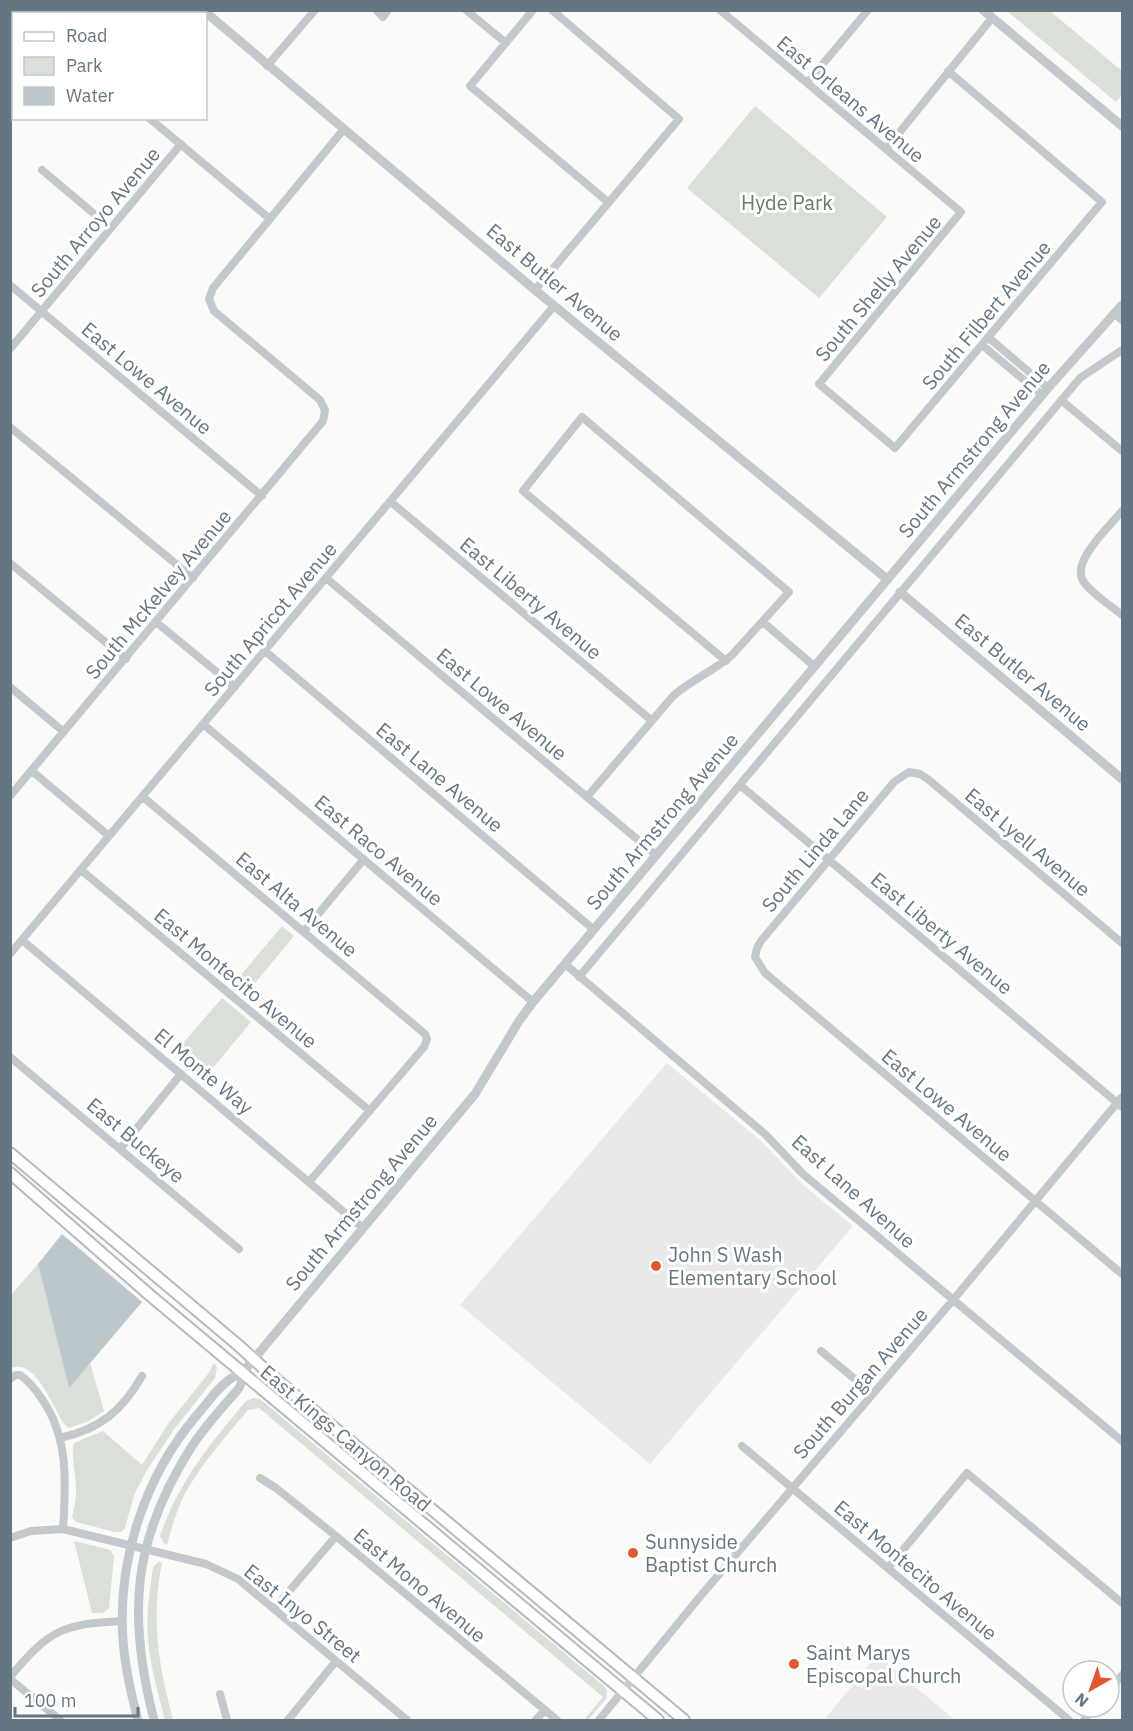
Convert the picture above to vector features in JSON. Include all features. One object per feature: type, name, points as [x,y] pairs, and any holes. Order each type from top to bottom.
[{"type":"main road","name":"East Kings Canyon Road","points":[[10,1153],[684,1720]]},
{"type":"main road","name":"East Kings Canyon Road","points":[[10,1173],[152,1297],[658,1720]]},
{"type":"street","points":[[267,66],[315,10]]},
{"type":"street","points":[[376,10],[386,14]]},
{"type":"street","points":[[466,10],[506,43]]},
{"type":"street","points":[[533,10],[470,86],[608,202]]},
{"type":"street","points":[[535,290],[680,119],[552,10]]},
{"type":"street","name":"East Orleans Avenue","points":[[720,10],[962,212]]},
{"type":"street","points":[[807,83],[868,10]]},
{"type":"street","points":[[983,10],[1122,126]]},
{"type":"street","name":"East Butler Avenue","points":[[207,14],[554,306],[887,579]]},
{"type":"street","points":[[886,149],[992,18]]},
{"type":"street","name":"South Filbert Avenue","points":[[895,448],[1102,202],[948,71]]},
{"type":"street","points":[[151,120],[270,219],[344,129]]},
{"type":"street","name":"South Arroyo Avenue","points":[[10,349],[181,144]]},
{"type":"street","points":[[42,170],[111,228]]},
{"type":"street","name":"South Shelly Avenue","points":[[895,448],[819,384],[962,212]]},
{"type":"street","name":"South McKelvey Avenue","points":[[10,796],[321,427],[326,416],[326,410],[320,400],[214,311],[209,299],[213,288],[270,219]]},
{"type":"street","name":"East Lowe Avenue","points":[[10,285],[262,496]]},
{"type":"street","name":"South Armstrong Avenue","points":[[243,1372],[475,1094],[519,1021],[593,929],[1045,391],[1122,305]]},
{"type":"street","name":"South Apricot Avenue","points":[[10,954],[554,306]]},
{"type":"street","points":[[1114,313],[1122,320]]},
{"type":"street","points":[[989,338],[1045,391]]},
{"type":"street","points":[[982,345],[1045,391]]},
{"type":"street","name":"South Armstrong Avenue","points":[[579,977],[1061,400],[1084,375],[1122,350]]},
{"type":"street","points":[[1061,400],[1122,451]]},
{"type":"street","points":[[587,797],[651,720],[680,690],[726,661],[789,592],[582,417],[523,491],[726,661]]},
{"type":"street","points":[[10,427],[193,578]]},
{"type":"street","name":"East Liberty Avenue","points":[[390,502],[651,720]]},
{"type":"street","points":[[1122,511],[1085,556],[1080,569],[1080,575],[1087,585],[1122,615]]},
{"type":"street","points":[[10,563],[126,659]]},
{"type":"street","name":"East Lowe Avenue","points":[[326,578],[656,855]]},
{"type":"street","name":"East Butler Avenue","points":[[900,592],[1122,779]]},
{"type":"street","points":[[156,622],[235,687]]},
{"type":"street","points":[[763,622],[814,666]]},
{"type":"street","name":"East Lane Avenue","points":[[265,651],[593,929]]},
{"type":"street","points":[[10,687],[64,732]]},
{"type":"street","name":"East Raco Avenue","points":[[203,724],[533,1002]]},
{"type":"street","points":[[32,771],[109,836]]},
{"type":"street","name":"South Linda Lane","points":[[755,957],[761,941],[894,782],[909,772]]},
{"type":"street","name":"East Lyell Avenue","points":[[909,772],[920,774],[929,780],[1122,943]]},
{"type":"street","name":"East Liberty Avenue","points":[[740,785],[1121,1102]]},
{"type":"street","name":"East Alta Avenue","points":[[143,797],[420,1029],[427,1039],[423,1047],[370,1111]]},
{"type":"street","points":[[304,931],[364,859]]},
{"type":"street","name":"East Montecito Avenue","points":[[81,870],[370,1111]]},
{"type":"street","name":"El Monte Way","points":[[22,940],[363,1228]]},
{"type":"street","name":"East Lowe Avenue","points":[[755,957],[765,974],[1122,1274]]},
{"type":"street","name":"East Lane Avenue","points":[[565,964],[766,1135],[803,1174],[1122,1441]]},
{"type":"street","name":"East Buckeye","points":[[10,1057],[239,1249]]},
{"type":"street","points":[[120,1149],[181,1074]]},
{"type":"street","name":"South Burgan Avenue","points":[[599,1720],[698,1599],[1121,1102]]},
{"type":"street","points":[[309,1182],[370,1111]]},
{"type":"street","points":[[821,1351],[873,1394]]},
{"type":"street","points":[[138,1720],[126,1670],[122,1621],[123,1587],[131,1545],[147,1498],[173,1447],[190,1423],[229,1378],[243,1372]]},
{"type":"street","points":[[154,1720],[142,1672],[138,1632],[140,1584],[146,1549],[169,1486],[195,1443],[240,1386],[243,1372]]},
{"type":"street","points":[[60,1438],[76,1435],[101,1423],[124,1403],[142,1376]]},
{"type":"street","points":[[13,1377],[25,1378],[41,1397],[54,1420],[60,1438],[66,1474],[63,1529]]},
{"type":"street","name":"East Montecito Avenue","points":[[742,1446],[1069,1720]]},
{"type":"street","points":[[888,1568],[967,1473],[1122,1603]]},
{"type":"street","name":"East Mono Avenue","points":[[260,1478],[336,1536],[557,1720]]},
{"type":"street","name":"East Inyo Street","points":[[10,1538],[31,1531],[63,1529],[206,1564],[224,1571],[238,1579],[407,1720]]},
{"type":"street","points":[[274,1609],[336,1536]]},
{"type":"street","points":[[60,1720],[10,1678],[30,1653],[53,1634],[78,1624],[122,1621]]},
{"type":"street","points":[[288,1720],[336,1661]]},
{"type":"street","points":[[220,1694],[227,1720]]},
{"type":"street","points":[[536,1720],[545,1710]]},
{"type":"shaded area","name":"John S Wash Elementary School","points":[[667,1063],[761,1141],[802,1184],[853,1226],[650,1464],[460,1305]]},
{"type":"shaded area","points":[[877,1655],[955,1720],[824,1720]]},
{"type":"green space","points":[[1007,11],[1050,11],[1122,71],[1122,95],[1116,102]]},
{"type":"green space","name":"Hyde Park","points":[[755,106],[887,217],[819,298],[687,188]]},
{"type":"green space","points":[[282,926],[294,936],[246,994],[234,983]]},
{"type":"green space","points":[[222,998],[251,1022],[203,1080],[173,1055]]},
{"type":"green space","points":[[38,1264],[69,1387],[90,1363],[104,1411],[87,1422],[69,1428],[38,1380],[21,1367],[11,1368],[11,1295]]},
{"type":"green space","points":[[214,1363],[217,1367],[215,1378],[175,1428],[147,1470],[134,1495],[125,1528],[121,1532],[115,1532],[76,1522],[72,1517],[76,1495],[74,1443],[103,1431],[142,1465],[168,1424],[208,1374]]},
{"type":"green space","points":[[253,1398],[260,1399],[605,1687],[606,1699],[588,1720],[584,1720],[603,1697],[259,1408],[248,1410],[216,1448],[188,1488],[181,1501],[167,1545],[164,1543],[160,1536],[186,1480],[220,1432],[246,1401]]},
{"type":"green space","points":[[74,1541],[110,1550],[114,1556],[109,1608],[103,1613],[92,1613]]},
{"type":"green space","points":[[158,1562],[162,1562],[157,1604],[158,1642],[163,1679],[173,1720],[165,1720],[152,1669],[148,1638],[148,1611],[153,1567]]},
{"type":"water","points":[[62,1234],[142,1302],[69,1388],[38,1264]]},
{"type":"place","name":"John S Wash Elementary School","points":[[656,1266]]},
{"type":"place","name":"Sunnyside Baptist Church","points":[[633,1553]]},
{"type":"place","name":"Saint Marys Episcopal Church","points":[[794,1664]]}]
